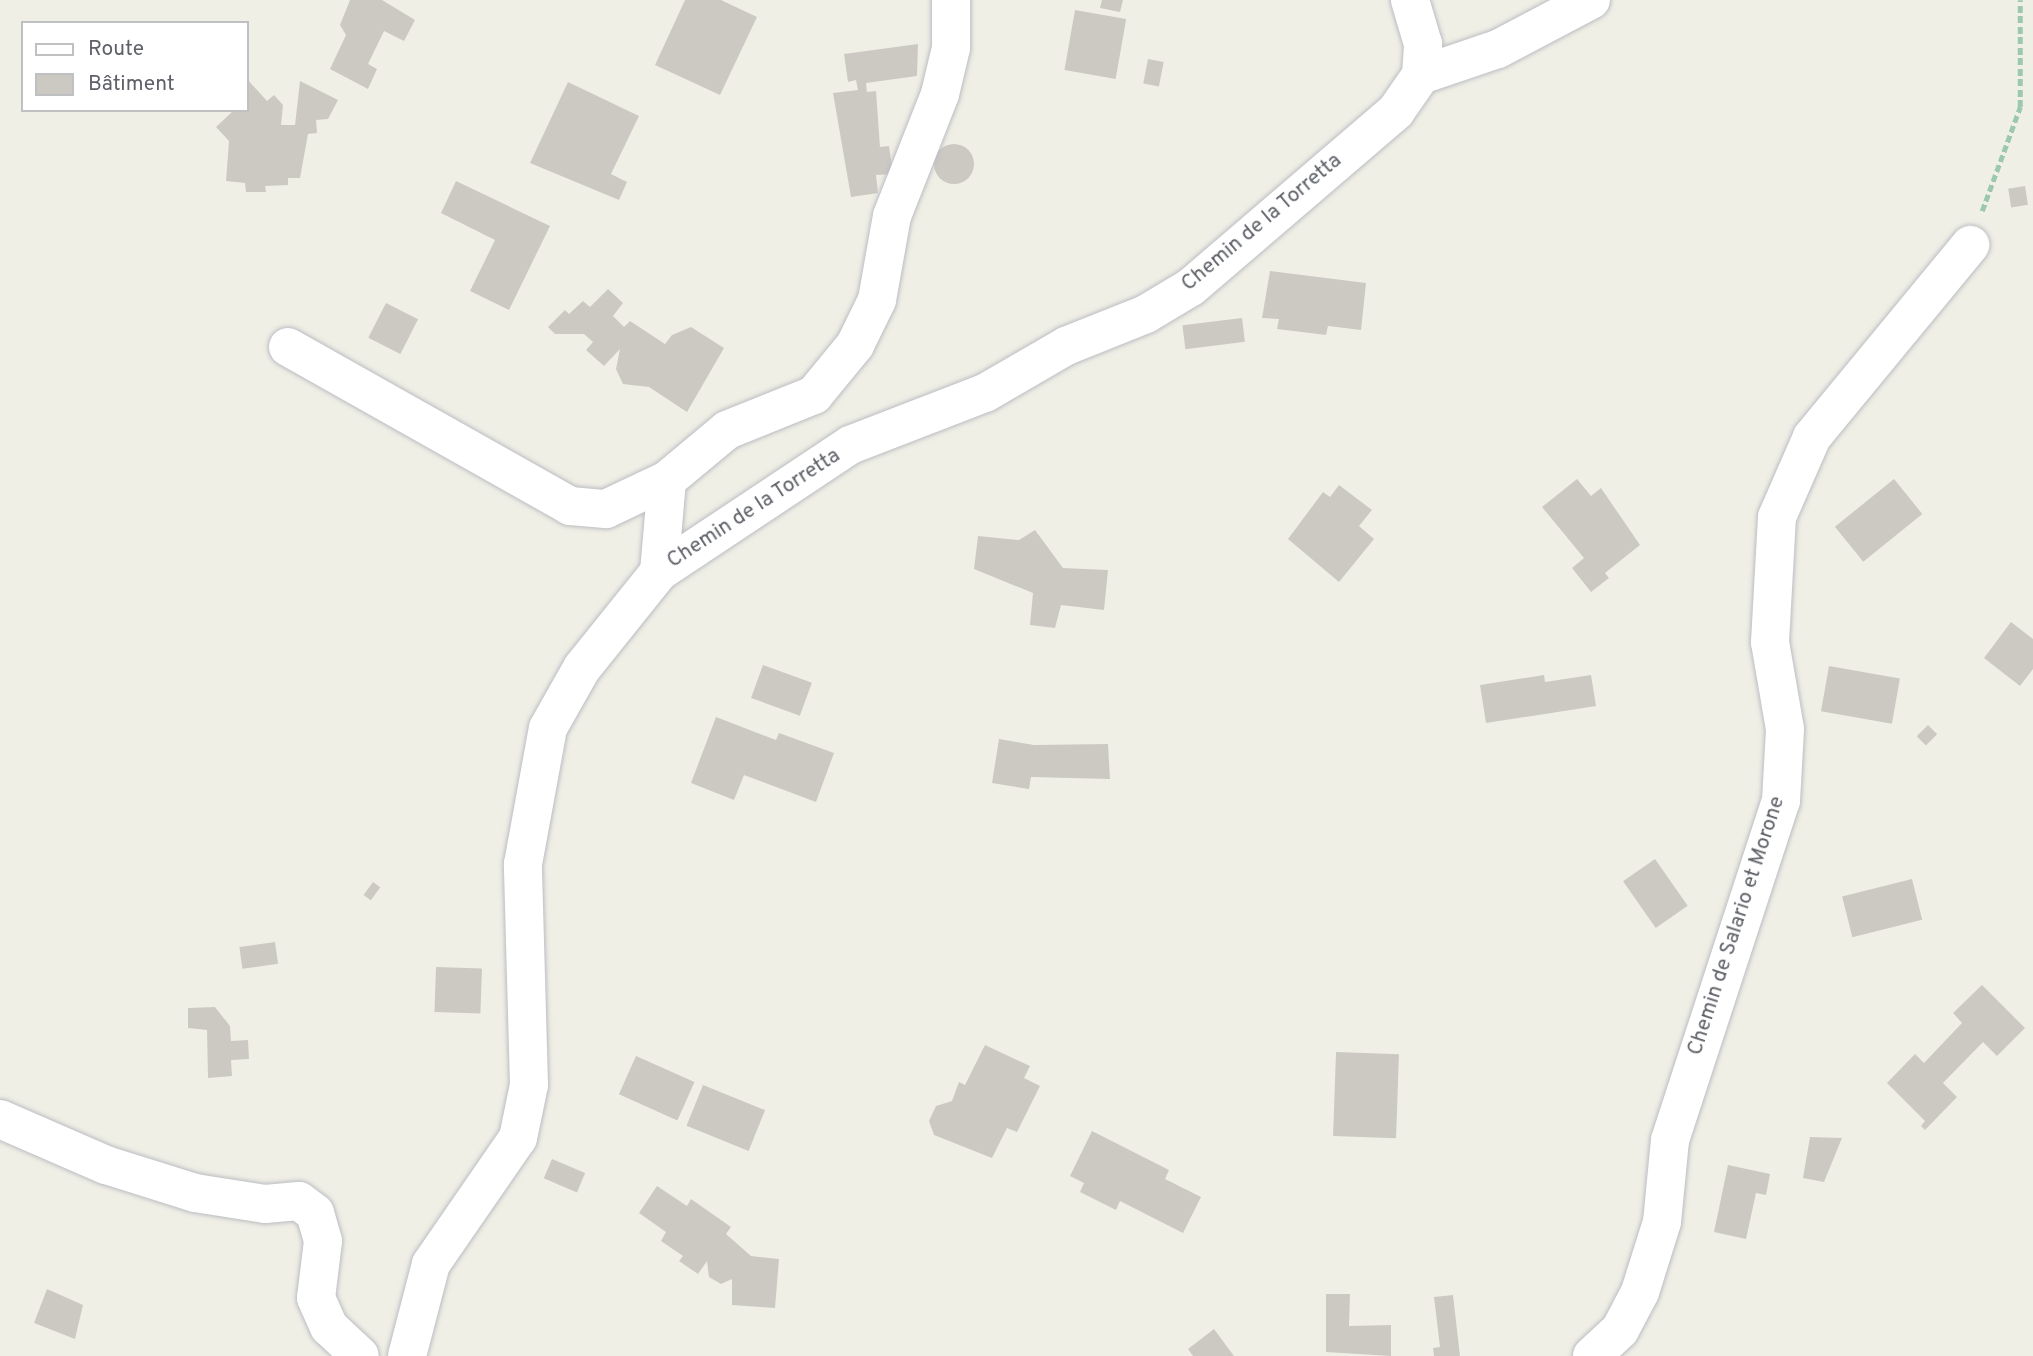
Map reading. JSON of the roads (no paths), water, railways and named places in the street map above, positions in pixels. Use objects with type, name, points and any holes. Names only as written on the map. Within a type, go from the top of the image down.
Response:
[{"type":"street","points":[[288,347],[570,506],[606,509],[667,480],[727,430],[814,395],[855,345],[877,300],[891,216],[940,94],[951,48],[951,0]]},
{"type":"street","points":[[1410,0],[1423,44],[1421,75],[1498,49],[1591,0]]},
{"type":"street","name":"Chemin de la Torretta","points":[[407,1356],[431,1264],[493,1178],[521,1124],[530,1070],[523,864],[548,728],[582,668],[659,572],[850,446],[985,393],[1066,346],[1146,314],[1191,287],[1395,111],[1421,75]]},
{"type":"street","name":"Chemin de Salario et Morone","points":[[1592,1356],[1620,1330],[1640,1292],[1662,1222],[1670,1140],[1781,801],[1785,729],[1770,642],[1777,517],[1812,437],[1970,245]]},
{"type":"street","points":[[659,572],[667,480]]},
{"type":"street","points":[[0,1119],[106,1165],[195,1193],[265,1204],[299,1201],[315,1213],[323,1241],[316,1298],[329,1327],[360,1356]]}]
